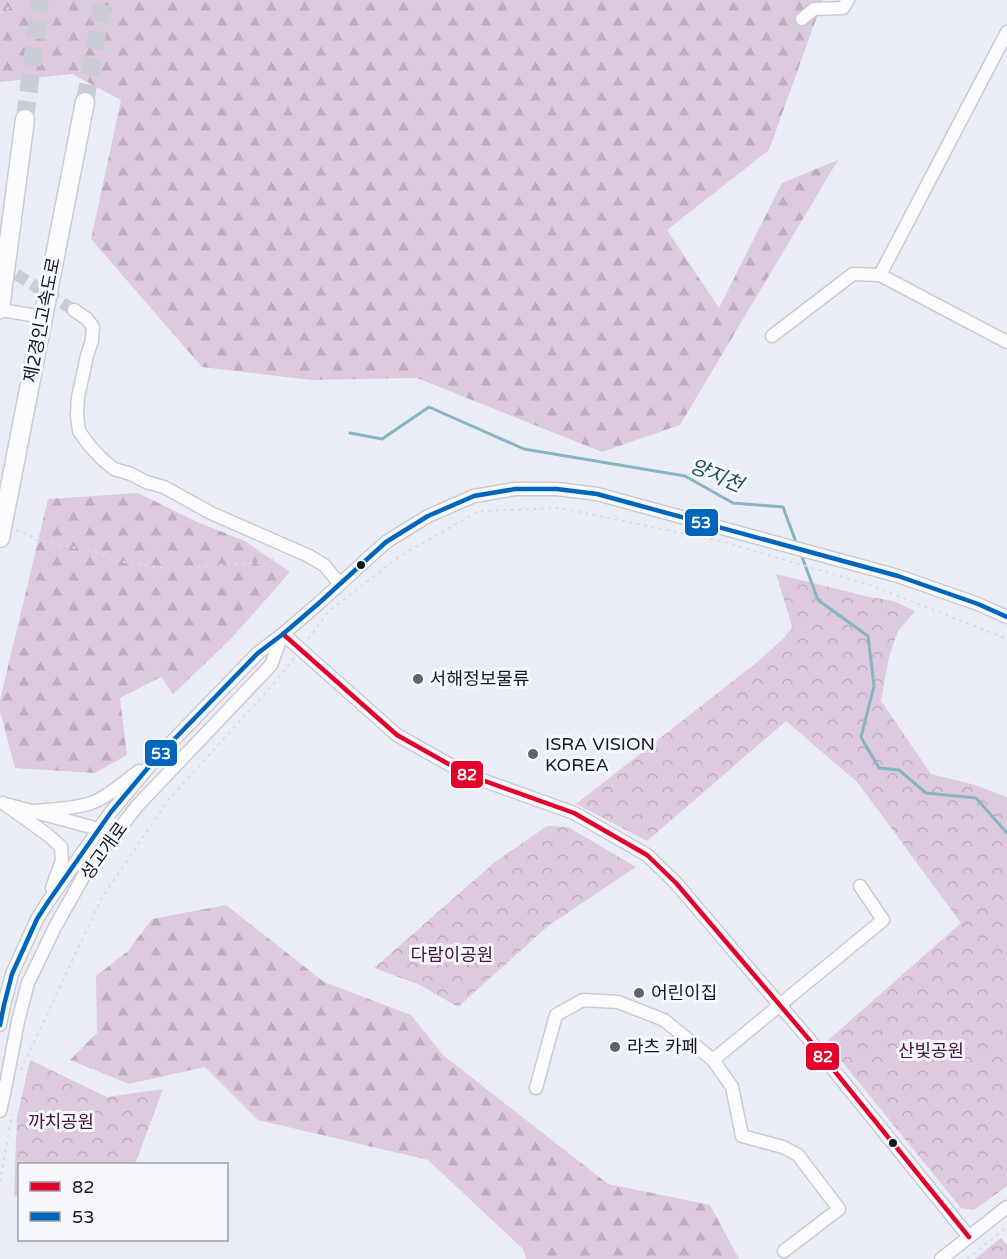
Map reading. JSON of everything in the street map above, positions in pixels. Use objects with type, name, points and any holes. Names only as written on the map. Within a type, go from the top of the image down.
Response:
[{"type":"highway","name":"제2경인고속도로","points":[[5,533],[43,317],[85,102]]},
{"type":"highway","points":[[0,310],[25,119]]},
{"type":"street","points":[[802,19],[814,9],[843,8],[848,0]]},
{"type":"street","points":[[880,275],[1007,32]]},
{"type":"street","points":[[772,336],[853,273],[880,275],[1007,342]]},
{"type":"street","points":[[0,310],[43,317]]},
{"type":"street","points":[[74,310],[87,319],[93,327],[78,397],[79,431],[102,459],[114,469],[164,487],[211,513],[309,556],[324,565],[340,584]]},
{"type":"street","name":"성고개로","points":[[0,1025],[12,974],[37,919],[111,812],[156,758],[258,653],[283,634],[386,542],[428,516],[474,496],[515,489],[557,489],[597,494],[898,576],[978,604],[1007,617]]},
{"type":"street","points":[[283,634],[397,735],[468,775],[574,813],[647,855],[676,883],[780,1005],[969,1237]]},
{"type":"street","name":"성고개로","points":[[6,1111],[6,1084],[28,983],[55,927],[87,870],[138,805],[271,665],[283,634]]},
{"type":"street","points":[[35,811],[76,807],[95,802],[156,758]]},
{"type":"street","points":[[2,803],[115,834]]},
{"type":"street","points":[[2,803],[48,835],[61,847],[62,860],[48,902]]},
{"type":"street","points":[[713,1060],[883,920],[860,886]]},
{"type":"street","points":[[536,1088],[556,1015],[583,1000],[618,1002],[664,1020],[713,1060],[732,1087],[742,1136],[783,1146],[798,1155],[839,1209],[784,1251]]},
{"type":"street","points":[[941,1259],[1007,1207]]},
{"type":"path","points":[[0,13],[21,0]]},
{"type":"path","points":[[18,1076],[101,899],[169,799],[278,679],[329,611],[400,556],[479,511],[560,508],[721,541],[873,586],[1007,639]]},
{"type":"path","points":[[5,533],[28,534],[38,541],[93,551],[118,561],[169,569],[267,563],[291,549]]},
{"type":"path","points":[[0,1182],[6,1111]]},
{"type":"path","points":[[967,1259],[1007,1227]]},
{"type":"green space","points":[[0,0],[823,0],[769,150],[667,230],[719,308],[782,183],[838,160],[680,425],[602,452],[417,378],[311,380],[202,367],[91,239],[121,100],[72,74],[0,82]]},
{"type":"green space","points":[[138,493],[197,522],[245,541],[290,572],[231,639],[173,694],[161,677],[120,698],[127,755],[95,773],[15,768],[0,711],[0,700],[48,499]]},
{"type":"green space","name":"산빛공원","points":[[776,574],[893,601],[915,611],[898,631],[889,657],[881,701],[931,774],[975,785],[1007,797],[1007,1186],[974,1210],[961,1208],[826,1042],[961,923],[858,783],[786,721],[647,841],[576,804],[756,663],[783,639],[792,628]]},
{"type":"green space","name":"다람이공원","points":[[547,826],[568,827],[636,867],[548,926],[458,1007],[420,985],[374,968],[495,862]]},
{"type":"green space","points":[[226,905],[324,982],[411,1015],[443,1055],[608,1184],[710,1205],[739,1259],[526,1259],[523,1249],[428,1160],[258,1120],[205,1067],[129,1084],[70,1060],[97,1033],[96,976],[128,951],[152,919]]},
{"type":"green space","name":"까치공원","points":[[30,1060],[107,1097],[163,1089],[135,1163],[18,1163],[18,1197],[14,1195],[17,1117]]},
{"type":"green space","points":[[1001,1238],[1007,1245],[1007,1259],[975,1259]]},
{"type":"waterway","name":"양지천","points":[[350,433],[382,439],[429,407],[524,449],[685,476],[733,503],[783,507],[797,545]]},
{"type":"waterway","name":"양지천","points":[[801,554],[818,600],[868,636],[874,686],[861,737],[879,768],[899,770],[926,793],[976,798],[1007,833]]},
{"type":"tunnel","points":[[25,119],[40,0]]},
{"type":"tunnel","points":[[85,102],[103,0]]},
{"type":"tunnel","points":[[1,265],[74,310]]},
{"type":"transit line","name":"53","points":[[0,1025],[12,974],[37,919],[111,812],[157,757],[258,653],[318,604],[386,542],[428,516],[474,496],[515,489],[557,489],[597,494],[898,576],[978,604],[1007,617]]},
{"type":"transit line","name":"82","points":[[283,634],[397,735],[468,775],[574,813],[647,855],[676,883],[807,1037],[969,1237]]},
{"type":"place","name":"서해정보물류","points":[[418,679]]},
{"type":"place","name":"ISRA VISION KOREA","points":[[533,754]]},
{"type":"place","name":"어린이집","points":[[639,993]]},
{"type":"place","name":"라츠 카페","points":[[615,1047]]}]
